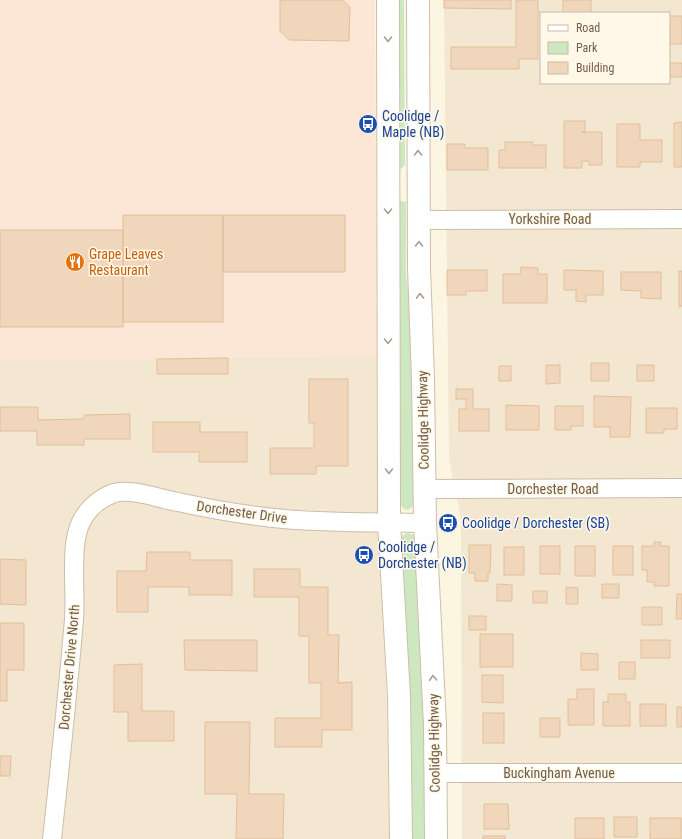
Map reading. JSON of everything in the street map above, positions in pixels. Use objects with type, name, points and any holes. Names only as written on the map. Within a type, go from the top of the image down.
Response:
[{"type":"main road","points":[[388,0],[387,183],[389,522],[399,696],[401,839]]},
{"type":"main road","name":"Coolidge Highway","points":[[418,0],[418,183],[424,489],[435,725],[436,839]]},
{"type":"main road","points":[[387,183],[418,183]]},
{"type":"street","name":"Yorkshire Road","points":[[419,220],[682,219]]},
{"type":"street","name":"Dorchester Road","points":[[424,489],[682,488]]},
{"type":"street","name":"Dorchester Drive","points":[[98,502],[116,493],[129,492],[249,516],[319,521],[389,522]]},
{"type":"street","name":"Dorchester Drive North","points":[[52,839],[69,690],[74,616],[76,535],[80,522],[88,510],[98,502]]},
{"type":"street","points":[[389,522],[425,523]]},
{"type":"street","name":"Buckingham Avenue","points":[[435,773],[682,773]]},
{"type":"shaded area","points":[[0,0],[375,0],[377,357],[0,359]]},
{"type":"shaded area","points":[[444,0],[682,0],[682,839],[462,839],[461,519],[449,459]]},
{"type":"shaded area","points":[[377,357],[378,462],[387,712],[389,839],[0,839],[0,359]]},
{"type":"green space","points":[[396,0],[404,0],[405,165],[401,169],[399,169]]},
{"type":"green space","points":[[397,200],[406,202],[406,275],[411,314],[415,505],[408,510],[404,509],[399,504]]},
{"type":"green space","points":[[407,533],[414,535],[416,540],[424,703],[427,839],[411,839],[400,537]]},
{"type":"building","points":[[280,0],[343,0],[350,7],[349,41],[289,40],[280,31]]},
{"type":"building","points":[[444,0],[511,0],[511,9],[444,8]]},
{"type":"building","points":[[516,0],[538,0],[538,59],[519,59],[519,69],[451,69],[451,47],[516,47]]},
{"type":"building","points":[[563,0],[591,0],[591,12],[563,12]]},
{"type":"building","points":[[670,16],[682,16],[682,44],[670,44]]},
{"type":"building","points":[[670,63],[682,63],[682,77],[670,77]]},
{"type":"building","points":[[564,121],[585,121],[585,132],[602,132],[602,165],[589,165],[589,161],[582,161],[582,168],[564,168]]},
{"type":"building","points":[[682,122],[682,167],[674,167],[674,123]]},
{"type":"building","points":[[617,124],[640,124],[640,140],[662,140],[662,162],[640,162],[640,167],[617,167]]},
{"type":"building","points":[[505,142],[533,142],[532,145],[546,145],[546,168],[499,168],[499,150],[505,150]]},
{"type":"building","points":[[447,144],[465,144],[465,148],[488,148],[488,170],[447,170]]},
{"type":"building","points":[[123,215],[223,215],[223,322],[123,322]]},
{"type":"building","points":[[223,215],[345,215],[345,272],[223,272]]},
{"type":"building","points":[[0,230],[123,230],[123,327],[0,327]]},
{"type":"building","points":[[521,267],[538,268],[538,274],[547,274],[547,303],[503,303],[503,274],[520,274]]},
{"type":"building","points":[[447,270],[487,270],[487,291],[466,291],[466,295],[447,295]]},
{"type":"building","points":[[564,270],[603,271],[603,295],[586,295],[586,302],[576,301],[576,290],[564,290]]},
{"type":"building","points":[[679,271],[682,271],[682,306],[679,307]]},
{"type":"building","points":[[621,272],[661,272],[661,299],[641,298],[641,291],[621,290]]},
{"type":"building","points":[[228,358],[228,374],[157,374],[157,359]]},
{"type":"building","points":[[591,363],[609,363],[609,381],[591,381]]},
{"type":"building","points":[[546,365],[560,365],[560,383],[546,384]]},
{"type":"building","points":[[637,365],[654,365],[654,381],[637,381]]},
{"type":"building","points":[[499,366],[511,366],[511,381],[499,381]]},
{"type":"building","points":[[309,379],[348,379],[348,466],[316,466],[316,474],[270,474],[270,448],[314,448],[314,423],[309,423]]},
{"type":"building","points":[[456,389],[473,389],[473,409],[489,409],[489,431],[459,431],[459,409],[466,409],[466,399],[456,399]]},
{"type":"building","points":[[594,396],[631,397],[630,437],[610,437],[610,427],[594,427]]},
{"type":"building","points":[[506,405],[539,406],[539,430],[506,430]]},
{"type":"building","points":[[555,406],[583,406],[583,426],[571,426],[571,430],[555,430]]},
{"type":"building","points":[[0,407],[38,407],[38,420],[84,419],[84,415],[130,414],[130,439],[84,439],[84,445],[37,445],[37,431],[0,431]]},
{"type":"building","points":[[646,408],[677,408],[677,429],[664,429],[664,433],[646,433]]},
{"type":"building","points":[[153,422],[200,422],[200,432],[247,432],[247,462],[199,462],[199,452],[153,452]]},
{"type":"building","points":[[654,542],[661,542],[660,546],[669,546],[669,586],[654,586],[654,582],[647,582],[647,570],[642,570],[642,546],[654,546]]},
{"type":"building","points":[[469,545],[491,545],[490,573],[488,573],[488,581],[475,581],[475,573],[469,573]]},
{"type":"building","points":[[540,546],[560,546],[560,574],[540,574]]},
{"type":"building","points":[[575,546],[595,546],[595,576],[575,576]]},
{"type":"building","points":[[613,546],[633,546],[633,575],[613,575]]},
{"type":"building","points":[[504,547],[524,547],[524,575],[504,575]]},
{"type":"building","points":[[147,552],[190,552],[190,560],[232,560],[232,595],[189,595],[189,587],[148,587],[148,612],[117,612],[117,571],[146,571]]},
{"type":"building","points":[[0,559],[26,560],[26,605],[0,604]]},
{"type":"building","points":[[254,569],[300,569],[300,587],[328,587],[328,635],[339,635],[338,683],[352,682],[352,730],[322,730],[322,747],[275,747],[275,718],[321,718],[321,683],[309,683],[309,636],[299,636],[299,597],[254,597]]},
{"type":"building","points":[[497,584],[512,585],[512,601],[497,601]]},
{"type":"building","points":[[602,584],[619,584],[619,598],[602,598]]},
{"type":"building","points":[[566,587],[578,588],[578,604],[566,604]]},
{"type":"building","points":[[533,591],[547,591],[547,603],[533,603]]},
{"type":"building","points":[[677,594],[682,594],[682,619],[676,619]]},
{"type":"building","points":[[642,607],[662,607],[662,625],[642,625]]},
{"type":"building","points":[[469,616],[486,616],[486,630],[469,630]]},
{"type":"building","points":[[0,623],[24,623],[24,670],[7,670],[7,701],[0,701]]},
{"type":"building","points":[[480,634],[513,634],[513,667],[480,667]]},
{"type":"building","points":[[184,640],[257,640],[257,671],[185,670]]},
{"type":"building","points":[[641,640],[670,640],[670,658],[641,658]]},
{"type":"building","points":[[581,653],[598,654],[598,670],[581,670]]},
{"type":"building","points":[[619,662],[635,662],[635,679],[619,679]]},
{"type":"building","points":[[142,664],[142,711],[174,711],[174,741],[128,741],[128,712],[114,712],[114,665]]},
{"type":"building","points":[[482,675],[503,675],[503,703],[482,702]]},
{"type":"building","points":[[577,689],[594,689],[594,725],[568,725],[568,699],[577,699]]},
{"type":"building","points":[[608,694],[626,694],[626,702],[630,702],[630,726],[603,726],[603,702],[608,702]]},
{"type":"building","points":[[640,704],[666,704],[666,726],[640,726]]},
{"type":"building","points":[[677,707],[682,707],[682,727],[677,727]]},
{"type":"building","points":[[483,713],[504,713],[504,743],[483,743]]},
{"type":"building","points":[[540,718],[560,718],[560,737],[540,737]]},
{"type":"building","points":[[205,722],[250,722],[249,794],[284,794],[283,839],[236,839],[237,794],[205,794]]},
{"type":"building","points":[[0,756],[11,756],[10,776],[0,776]]},
{"type":"building","points":[[484,804],[508,804],[509,829],[484,829]]},
{"type":"building","points":[[614,817],[637,817],[637,837],[614,837]]},
{"type":"building","points":[[575,818],[604,818],[604,839],[575,839]]},
{"type":"building","points":[[650,818],[681,818],[681,839],[650,839]]},
{"type":"building","points":[[483,836],[505,836],[505,839],[483,839]]},
{"type":"place","name":"Coolidge / Maple (NB)","points":[[368,124]]},
{"type":"place","name":"Grape Leaves Restaurant","points":[[75,262]]},
{"type":"place","name":"Coolidge / Dorchester (SB)","points":[[448,523]]},
{"type":"place","name":"Coolidge / Dorchester (NB)","points":[[364,555]]}]
